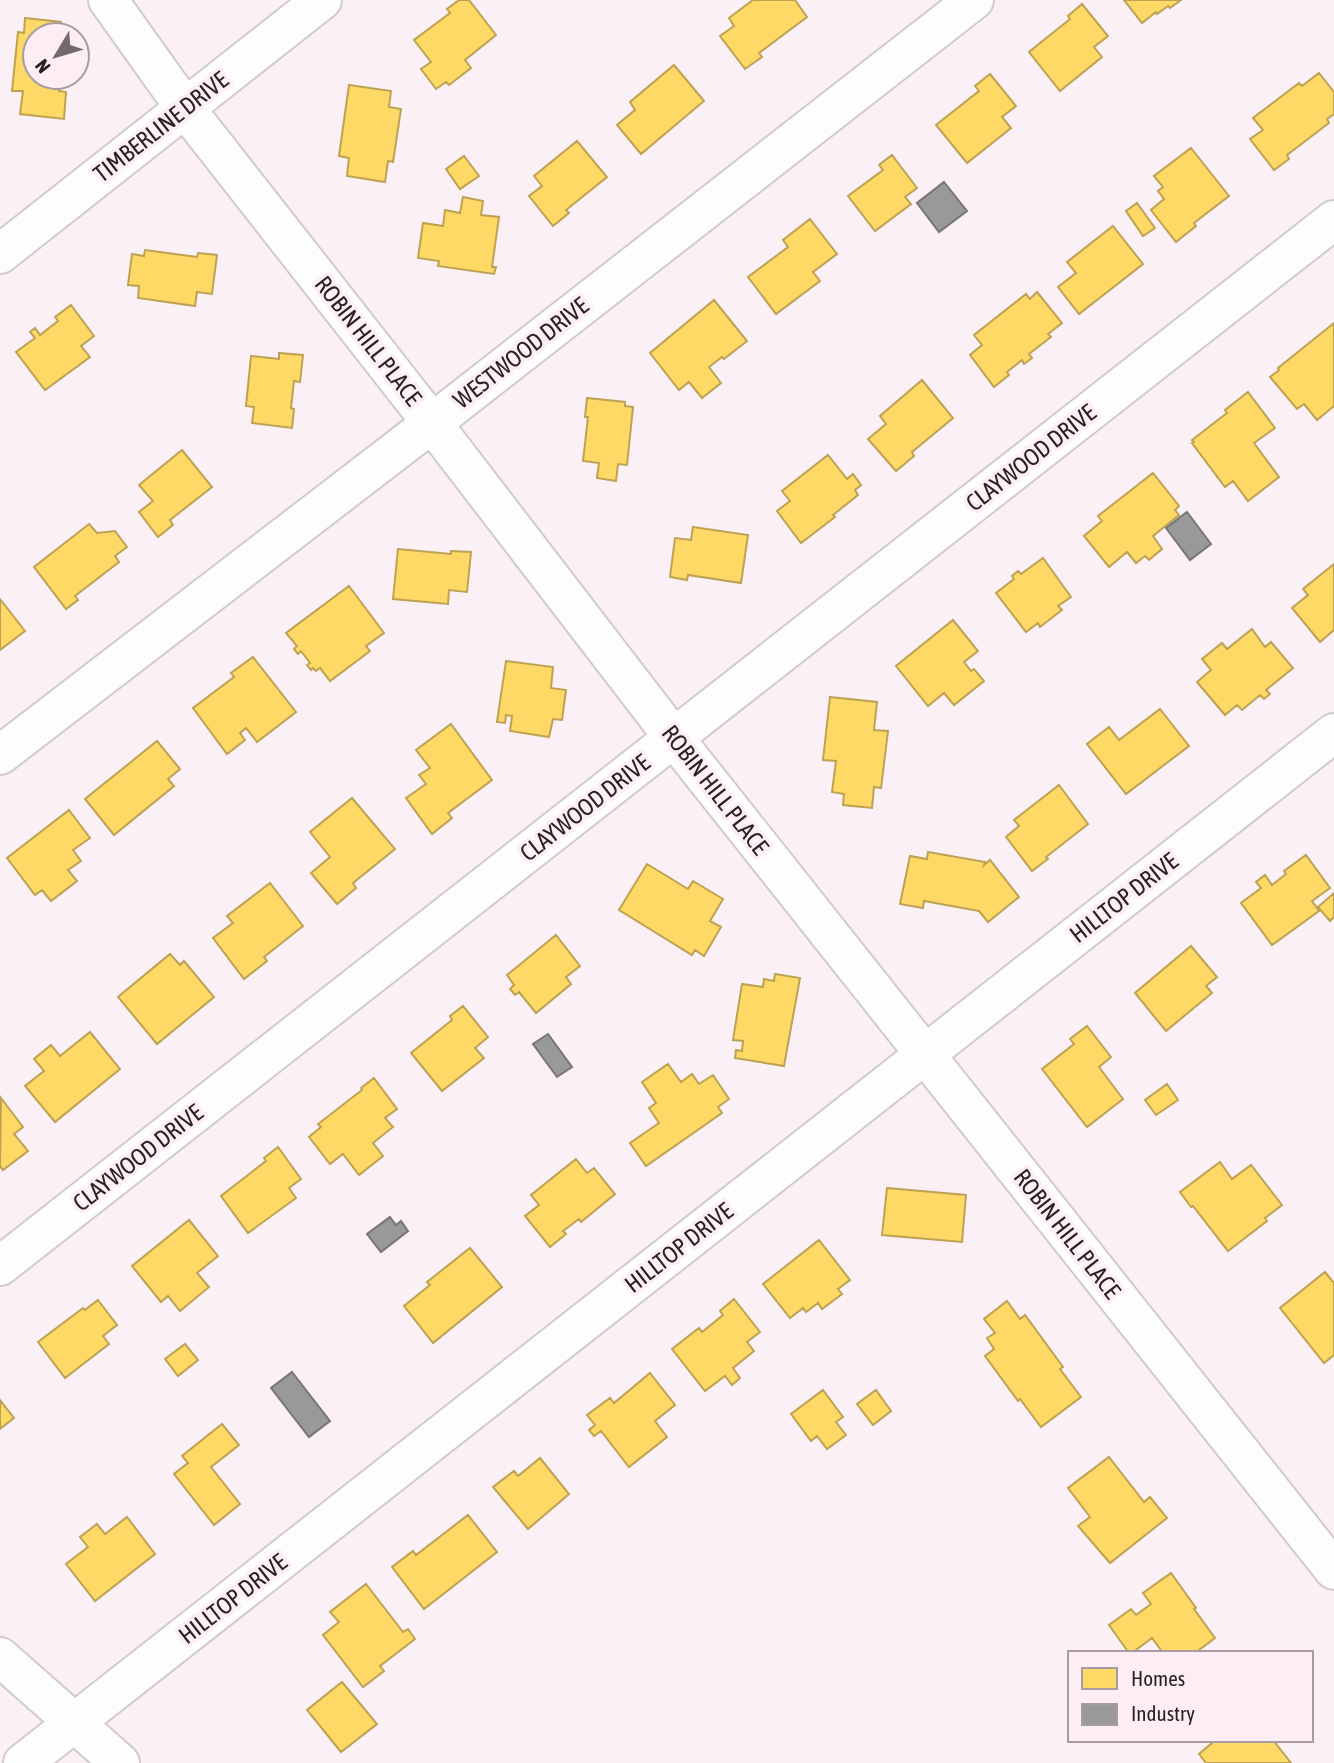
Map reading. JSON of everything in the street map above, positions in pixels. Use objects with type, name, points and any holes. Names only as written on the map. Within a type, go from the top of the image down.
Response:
[{"type":"street","name":"ROBIN HILL PLACE","points":[[108,0],[186,108],[674,738],[1334,1570]]},
{"type":"street","name":"TIMBERLINE DRIVE","points":[[0,254],[322,0]]},
{"type":"street","name":"WESTWOOD DRIVE","points":[[0,755],[432,423],[974,0]]},
{"type":"street","name":"CLAYWOOD DRIVE","points":[[0,1266],[1334,220]]},
{"type":"street","name":"HILLTOP DRIVE","points":[[23,1763],[1334,733]]},
{"type":"street","points":[[0,1657],[120,1763]]},
{"type":"building: Homes","points":[[459,0],[469,0],[496,35],[465,60],[471,68],[449,85],[446,82],[436,89],[421,69],[431,62],[414,40],[450,13],[447,9]]},
{"type":"building: Homes","points":[[753,0],[795,0],[807,17],[759,53],[762,57],[745,69],[720,36],[734,26],[729,18]]},
{"type":"building: Homes","points":[[1124,0],[1181,0],[1170,8],[1168,6],[1157,14],[1156,12],[1142,23]]},
{"type":"building: Homes","points":[[1082,4],[1108,36],[1094,47],[1102,57],[1060,91],[1029,52],[1070,19],[1068,16]]},
{"type":"building: Homes","points":[[25,18],[52,21],[25,21]]},
{"type":"building: Homes","points":[[18,32],[21,32],[21,91],[12,91]]},
{"type":"building: Homes","points":[[674,65],[704,101],[641,154],[617,125],[635,110],[630,102]]},
{"type":"building: Homes","points":[[1319,73],[1334,92],[1334,114],[1327,119],[1329,123],[1287,155],[1289,159],[1274,170],[1250,139],[1263,130],[1253,118],[1299,83],[1302,86]]},
{"type":"building: Homes","points":[[990,74],[1016,106],[1002,117],[1011,128],[967,163],[936,125],[979,91],[975,86]]},
{"type":"building: Homes","points":[[349,85],[391,91],[389,107],[401,109],[393,162],[388,161],[385,182],[347,176],[349,158],[339,156]]},
{"type":"building: Homes","points":[[23,91],[66,92],[64,119],[20,114]]},
{"type":"building: Homes","points":[[577,141],[607,177],[566,210],[569,213],[553,226],[529,196],[542,186],[534,176]]},
{"type":"building: Homes","points":[[1191,148],[1229,196],[1194,223],[1196,226],[1176,242],[1151,210],[1164,199],[1158,191],[1163,187],[1154,176]]},
{"type":"building: Homes","points":[[892,155],[917,188],[905,197],[911,204],[875,231],[848,196],[883,170],[879,165]]},
{"type":"building: Homes","points":[[464,156],[479,176],[460,189],[446,169]]},
{"type":"building: Homes","points":[[463,197],[483,201],[481,215],[499,217],[492,267],[496,267],[494,274],[438,266],[439,261],[418,258],[423,223],[443,226],[445,210],[460,213]]},
{"type":"building: Homes","points":[[1137,203],[1155,228],[1143,236],[1126,211]]},
{"type":"building: Homes","points":[[810,219],[837,254],[813,272],[820,281],[776,314],[748,277],[788,247],[783,240]]},
{"type":"building: Homes","points":[[1113,226],[1143,264],[1079,314],[1058,287],[1076,273],[1067,262]]},
{"type":"building: Homes","points":[[145,250],[197,257],[198,253],[217,255],[212,294],[197,292],[195,306],[138,298],[139,286],[128,285],[132,254],[144,256]]},
{"type":"building: Homes","points":[[1037,292],[1062,323],[1048,334],[1051,337],[1029,354],[1032,358],[1024,364],[1022,360],[994,387],[970,355],[982,345],[974,335],[1026,294],[1030,299]]},
{"type":"building: Homes","points":[[714,300],[747,341],[709,367],[721,383],[702,398],[689,382],[679,390],[650,353]]},
{"type":"building: Homes","points":[[71,305],[94,336],[81,346],[90,357],[45,390],[16,352],[35,338],[30,332],[35,328],[40,335],[58,321],[55,317]]},
{"type":"building: Homes","points":[[1334,323],[1334,406],[1317,420],[1304,404],[1297,409],[1270,377]]},
{"type":"building: Homes","points":[[279,353],[303,355],[300,382],[294,381],[292,428],[252,423],[254,407],[246,406],[251,356],[279,359]]},
{"type":"building: Homes","points":[[922,380],[953,418],[912,452],[914,456],[896,471],[868,439],[886,424],[880,416]]},
{"type":"building: Homes","points":[[1248,392],[1275,428],[1254,443],[1279,477],[1248,501],[1233,481],[1225,487],[1192,440],[1227,413],[1225,410]]},
{"type":"building: Homes","points":[[587,398],[625,402],[625,406],[633,407],[627,465],[618,464],[616,481],[597,478],[599,463],[583,461],[588,417],[585,417]]},
{"type":"building: Homes","points":[[182,450],[212,487],[170,520],[173,525],[158,537],[139,512],[153,501],[139,485]]},
{"type":"building: Homes","points":[[828,455],[847,479],[853,474],[861,485],[855,490],[858,495],[801,543],[777,511],[790,501],[782,491]]},
{"type":"building: Homes","points":[[1153,473],[1179,506],[1175,510],[1179,515],[1153,536],[1162,549],[1149,560],[1145,556],[1136,563],[1127,552],[1109,567],[1084,536],[1102,521],[1098,516]]},
{"type":"building: Homes","points":[[89,524],[97,533],[115,531],[127,547],[115,556],[119,562],[75,596],[78,600],[66,609],[34,567]]},
{"type":"building: Homes","points":[[693,527],[748,535],[741,583],[688,575],[687,580],[670,577],[675,538],[691,540]]},
{"type":"building: Homes","points":[[398,549],[451,554],[451,551],[471,552],[467,592],[449,590],[448,604],[393,599]]},
{"type":"building: Homes","points":[[1043,558],[1071,597],[1058,606],[1062,610],[1040,627],[1038,623],[1026,632],[996,593],[1014,579],[1012,576],[1018,571],[1021,574]]},
{"type":"building: Homes","points":[[1334,564],[1334,630],[1320,642],[1292,608],[1308,595],[1303,589]]},
{"type":"building: Homes","points":[[349,586],[384,633],[366,646],[370,651],[330,681],[320,668],[311,670],[307,665],[310,663],[301,651],[298,654],[294,649],[297,646],[286,633]]},
{"type":"building: Homes","points":[[0,599],[25,631],[0,650]]},
{"type":"building: Homes","points":[[953,620],[978,651],[964,662],[984,681],[954,705],[944,693],[928,706],[896,666]]},
{"type":"building: Homes","points":[[1252,629],[1265,647],[1271,642],[1293,668],[1266,690],[1270,694],[1264,699],[1260,695],[1242,710],[1237,705],[1225,715],[1197,682],[1211,670],[1202,659],[1222,643],[1227,649]]},
{"type":"building: Homes","points":[[253,657],[296,712],[257,742],[246,728],[240,733],[245,740],[227,754],[193,708],[234,677],[231,673]]},
{"type":"building: Homes","points":[[506,661],[553,667],[551,688],[566,690],[562,720],[553,719],[549,737],[510,731],[512,716],[506,715],[505,723],[497,722]]},
{"type":"building: Homes","points":[[830,697],[877,702],[874,730],[888,731],[881,788],[874,787],[872,808],[843,805],[844,794],[832,792],[836,761],[823,760]]},
{"type":"building: Homes","points":[[1160,709],[1189,746],[1126,794],[1087,744],[1109,727],[1119,740]]},
{"type":"building: Homes","points":[[451,724],[492,780],[448,813],[452,818],[432,834],[406,798],[426,784],[419,775],[430,768],[416,750]]},
{"type":"building: Homes","points":[[157,741],[180,769],[168,779],[174,786],[114,835],[85,799]]},
{"type":"building: Homes","points":[[1059,785],[1088,824],[1032,871],[1006,837],[1019,826],[1014,820]]},
{"type":"building: Homes","points":[[352,798],[395,849],[353,883],[356,888],[337,904],[311,873],[330,857],[310,832]]},
{"type":"building: Homes","points":[[69,810],[90,838],[73,850],[81,861],[68,870],[77,881],[51,901],[42,890],[35,895],[7,858]]},
{"type":"building: Homes","points":[[928,852],[985,862],[984,865],[990,860],[1019,897],[988,922],[979,911],[924,901],[923,908],[900,904],[910,856],[927,859]]},
{"type":"building: Homes","points":[[1306,855],[1330,888],[1312,901],[1319,911],[1272,945],[1241,903],[1261,888],[1256,882],[1265,875],[1272,885],[1286,874],[1284,871]]},
{"type":"building: Homes","points":[[647,864],[688,889],[693,881],[723,899],[710,921],[721,927],[704,956],[695,950],[692,955],[619,910]]},
{"type":"building: Homes","points":[[270,883],[303,926],[264,957],[267,961],[244,979],[213,938],[233,923],[227,916]]},
{"type":"building: Homes","points":[[1334,893],[1334,917],[1330,921],[1318,907]]},
{"type":"building: Homes","points":[[556,935],[580,966],[566,977],[571,984],[536,1013],[519,992],[515,995],[510,989],[514,985],[507,975]]},
{"type":"building: Homes","points":[[1191,946],[1217,977],[1206,986],[1212,993],[1166,1031],[1135,993]]},
{"type":"building: Homes","points":[[170,954],[180,965],[184,961],[214,997],[157,1044],[118,997]]},
{"type":"building: Homes","points":[[775,974],[800,978],[784,1066],[735,1058],[736,1050],[742,1051],[743,1041],[733,1040],[742,984],[763,987],[764,979],[774,981]]},
{"type":"building: Homes","points":[[463,1006],[488,1037],[475,1048],[484,1058],[442,1091],[411,1053],[452,1020],[450,1016]]},
{"type":"building: Homes","points":[[1087,1026],[1111,1057],[1099,1067],[1123,1099],[1087,1127],[1042,1069],[1074,1044],[1070,1039]]},
{"type":"building: Homes","points":[[90,1032],[120,1069],[55,1122],[25,1086],[44,1071],[34,1059],[51,1045],[60,1056]]},
{"type":"building: Homes","points":[[668,1064],[681,1082],[692,1074],[699,1084],[713,1075],[729,1099],[718,1107],[722,1113],[646,1166],[630,1143],[659,1123],[649,1108],[656,1103],[642,1082]]},
{"type":"building: Homes","points":[[374,1078],[397,1109],[385,1118],[393,1127],[373,1143],[383,1156],[359,1175],[343,1154],[330,1164],[309,1137],[321,1127],[318,1124]]},
{"type":"building: Homes","points":[[1167,1084],[1178,1100],[1156,1115],[1145,1100]]},
{"type":"building: Homes","points":[[1,1098],[23,1127],[14,1134],[28,1151],[3,1170],[0,1166]]},
{"type":"building: Homes","points":[[278,1147],[301,1179],[289,1188],[296,1198],[248,1233],[221,1196],[266,1161],[264,1158]]},
{"type":"building: Homes","points":[[576,1159],[587,1173],[594,1168],[615,1194],[581,1222],[579,1219],[563,1231],[566,1234],[550,1247],[525,1216],[539,1205],[531,1195]]},
{"type":"building: Homes","points":[[1220,1162],[1232,1179],[1251,1165],[1282,1205],[1265,1218],[1267,1221],[1228,1251],[1180,1192]]},
{"type":"building: Homes","points":[[887,1188],[966,1195],[962,1242],[882,1235]]},
{"type":"building: Homes","points":[[189,1220],[218,1256],[197,1273],[209,1287],[180,1311],[168,1296],[161,1302],[132,1266]]},
{"type":"building: Homes","points":[[819,1240],[850,1280],[838,1289],[842,1294],[822,1309],[818,1303],[806,1312],[803,1308],[790,1318],[763,1284]]},
{"type":"building: Homes","points":[[470,1248],[502,1287],[433,1343],[404,1306],[430,1285],[427,1282]]},
{"type":"building: Homes","points":[[1325,1272],[1334,1283],[1334,1355],[1324,1363],[1280,1308]]},
{"type":"building: Homes","points":[[734,1299],[760,1332],[747,1342],[754,1351],[733,1368],[740,1378],[732,1385],[725,1376],[705,1391],[672,1349],[699,1328],[702,1332],[723,1315],[720,1311]]},
{"type":"building: Homes","points":[[98,1300],[117,1325],[103,1336],[109,1344],[65,1378],[38,1342]]},
{"type":"building: Homes","points":[[1007,1301],[1020,1319],[1025,1315],[1081,1397],[1041,1427],[985,1356],[994,1349],[987,1338],[995,1333],[984,1319]]},
{"type":"building: Homes","points":[[185,1344],[198,1360],[178,1376],[165,1359]]},
{"type":"building: Homes","points":[[650,1373],[675,1405],[655,1421],[667,1437],[629,1467],[601,1431],[594,1436],[589,1430],[595,1425],[587,1415],[610,1398],[614,1403]]},
{"type":"building: Homes","points":[[823,1390],[843,1417],[836,1422],[846,1435],[827,1449],[817,1436],[811,1441],[791,1414]]},
{"type":"building: Homes","points":[[876,1390],[891,1411],[873,1425],[857,1404]]},
{"type":"building: Homes","points":[[0,1400],[14,1418],[0,1429]]},
{"type":"building: Homes","points":[[222,1424],[239,1445],[211,1467],[240,1504],[214,1525],[174,1474],[188,1463],[182,1456]]},
{"type":"building: Homes","points":[[1109,1457],[1144,1502],[1150,1497],[1167,1518],[1110,1563],[1078,1526],[1090,1517],[1068,1488]]},
{"type":"building: Homes","points":[[540,1458],[569,1494],[528,1529],[493,1487],[514,1471],[518,1476]]},
{"type":"building: Homes","points":[[468,1515],[497,1552],[424,1609],[392,1567],[413,1551],[416,1555]]},
{"type":"building: Homes","points":[[127,1517],[155,1554],[95,1601],[66,1564],[88,1547],[80,1537],[97,1524],[105,1534]]},
{"type":"building: Homes","points":[[1171,1573],[1215,1638],[1198,1651],[1162,1651],[1152,1638],[1135,1651],[1128,1651],[1109,1625],[1131,1609],[1136,1615],[1151,1604],[1143,1593]]},
{"type":"building: Homes","points":[[366,1584],[403,1632],[408,1629],[415,1639],[380,1666],[384,1671],[363,1687],[323,1635],[339,1622],[330,1612]]},
{"type":"building: Homes","points":[[342,1682],[377,1724],[341,1752],[307,1710]]},
{"type":"building: Homes","points":[[1275,1742],[1291,1763],[1206,1763],[1199,1754],[1212,1743]]},
{"type":"building: Industry","points":[[944,182],[967,211],[939,232],[917,203]]},
{"type":"building: Industry","points":[[1187,512],[1211,544],[1190,560],[1166,528]]},
{"type":"building: Industry","points":[[548,1034],[572,1067],[557,1077],[533,1044]]},
{"type":"building: Industry","points":[[390,1217],[396,1225],[401,1221],[408,1231],[381,1252],[367,1234]]},
{"type":"building: Industry","points":[[292,1372],[330,1421],[309,1437],[271,1388]]}]
